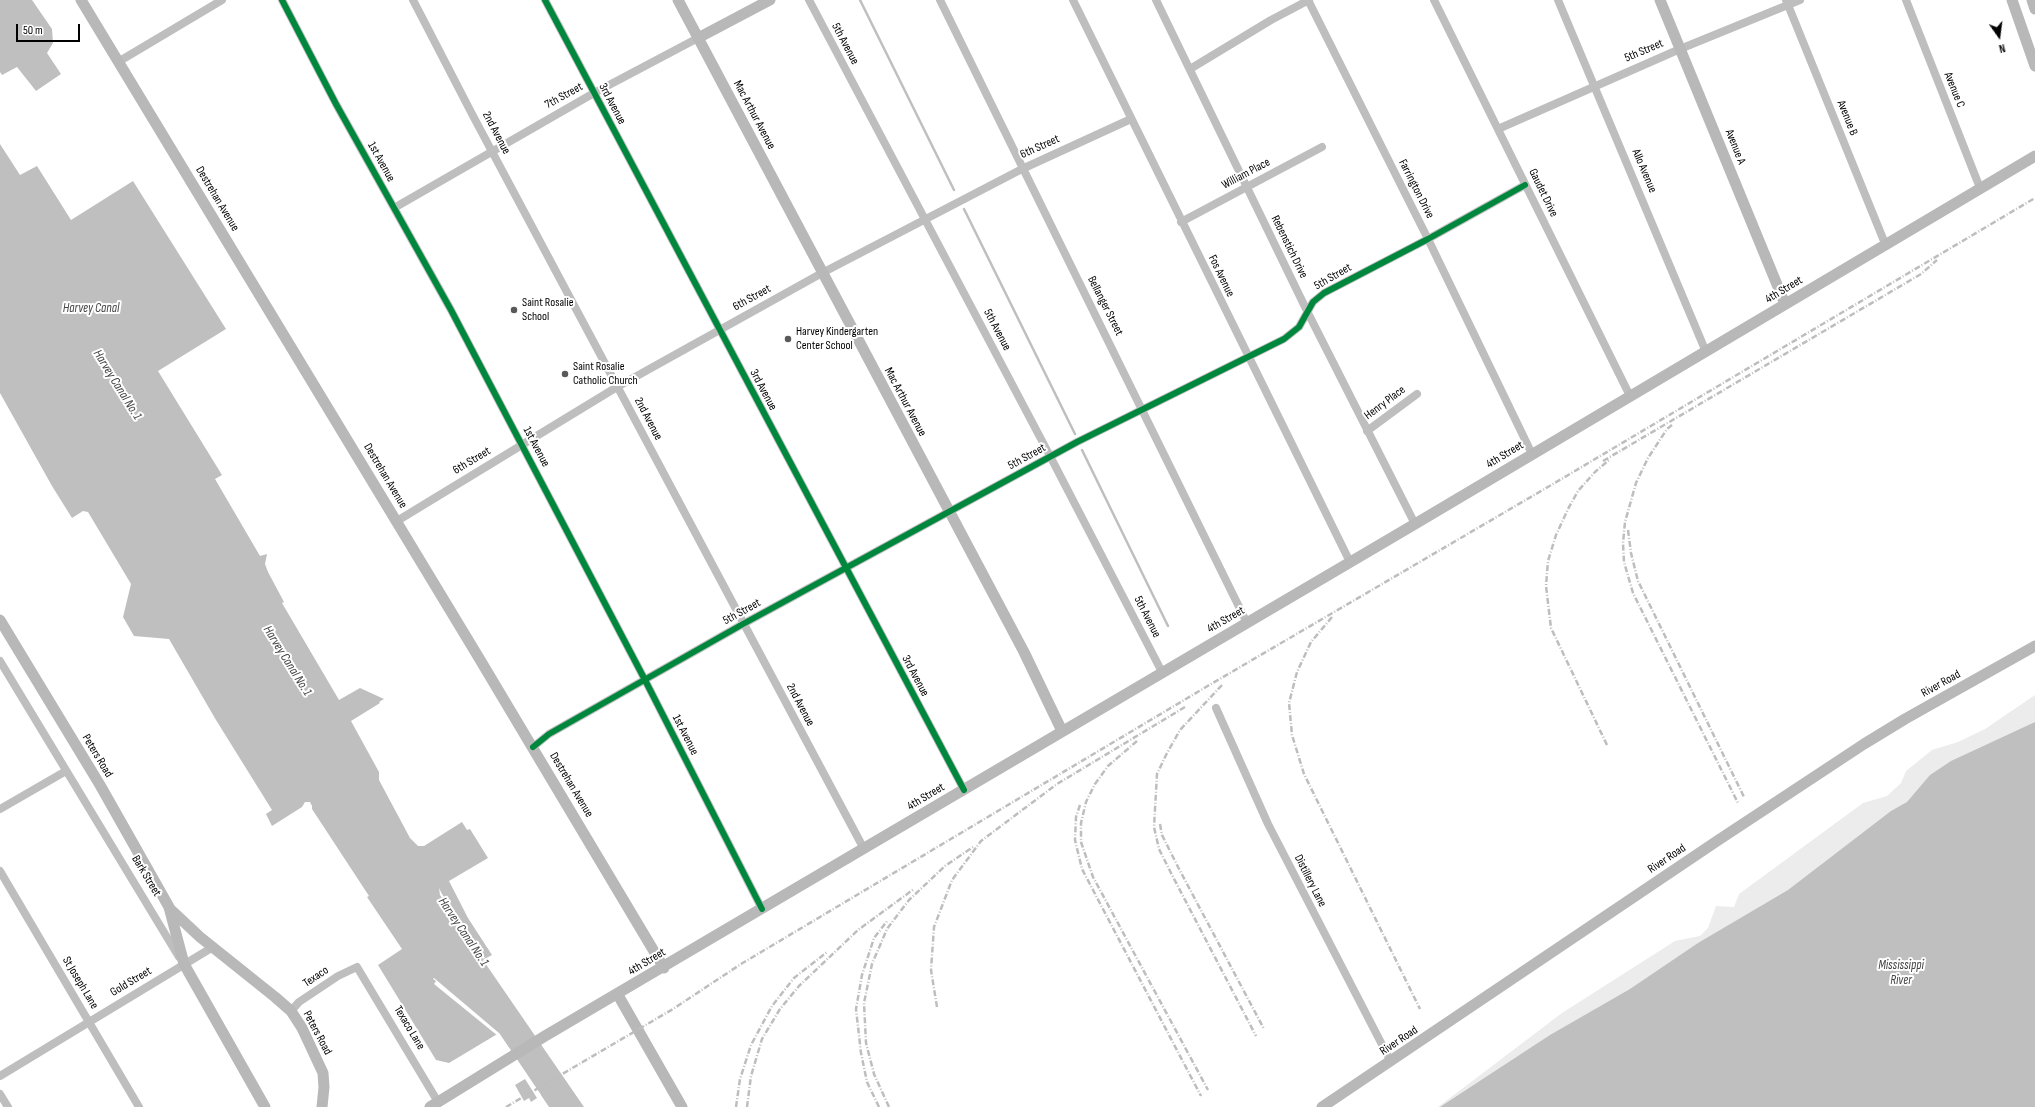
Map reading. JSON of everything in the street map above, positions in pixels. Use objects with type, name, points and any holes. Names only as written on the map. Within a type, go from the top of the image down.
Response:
[{"type":"main road","name":"Destrehan Avenue","points":[[81,0],[397,520],[664,968]]},
{"type":"main road","name":"Mac Arthur Avenue","points":[[678,0],[948,512],[1024,652],[1062,732]]},
{"type":"main road","name":"7th Street","points":[[698,38],[770,0]]},
{"type":"main road","name":"Avenue A","points":[[1660,0],[1785,304]]},
{"type":"main road","points":[[2012,0],[2035,66]]},
{"type":"main road","points":[[2032,0],[2035,9]]},
{"type":"main road","name":"4th Street","points":[[434,1105],[545,1036],[664,968],[1162,672],[1415,524],[1785,304],[1886,246],[2035,156]]},
{"type":"main road","name":"Peters Road","points":[[0,620],[100,786],[169,907],[184,964]]},
{"type":"main road","name":"River Road","points":[[1322,1107],[1717,841],[1864,744],[1905,719],[2035,646]]},
{"type":"main road","name":"Peters Road","points":[[169,907],[213,947],[291,1011],[302,1028],[323,1073],[324,1087],[322,1107]]},
{"type":"main road","name":"Bark Street","points":[[184,964],[265,1107]]},
{"type":"main road","points":[[618,995],[682,1107]]},
{"type":"street","points":[[118,62],[222,0]]},
{"type":"street","name":"1st Avenue","points":[[282,0],[336,104],[452,310],[645,680],[762,909]]},
{"type":"street","name":"2nd Avenue","points":[[413,0],[617,387],[864,849]]},
{"type":"street","name":"3rd Avenue","points":[[545,0],[845,569],[964,790]]},
{"type":"street","name":"5th Avenue","points":[[809,0],[1050,456],[1162,672]]},
{"type":"street","name":"Bellanger Street","points":[[940,0],[1022,168],[1143,409],[1247,623]]},
{"type":"street","name":"Fos Avenue","points":[[1073,0],[1247,356],[1350,562]]},
{"type":"street","name":"Rebenstich Drive","points":[[1156,0],[1307,311],[1415,524]]},
{"type":"street","points":[[1190,69],[1271,20],[1308,0]]},
{"type":"street","name":"Farrington Drive","points":[[1308,0],[1428,239],[1532,454]]},
{"type":"street","name":"Gaudet Drive","points":[[1434,0],[1630,396]]},
{"type":"street","name":"Allo Avenue","points":[[1558,0],[1706,352]]},
{"type":"street","name":"5th Street","points":[[1498,129],[1595,85],[1787,2],[1800,0]]},
{"type":"street","name":"Avenue C","points":[[1906,0],[1980,188]]},
{"type":"street","name":"Avenue B","points":[[1787,2],[1886,246]]},
{"type":"street","name":"7th Street","points":[[394,208],[594,93],[698,38]]},
{"type":"street","name":"6th Street","points":[[397,520],[617,387],[822,273],[924,218],[1022,168],[1131,119]]},
{"type":"street","name":"William Place","points":[[1181,222],[1322,147]]},
{"type":"street","name":"5th Street","points":[[533,747],[549,734],[743,624],[1050,456],[1247,356],[1284,339],[1299,326],[1313,302],[1324,293],[1428,239],[1525,185]]},
{"type":"street","name":"Henry Place","points":[[1367,431],[1417,394]]},
{"type":"street","name":"Bark Street","points":[[0,661],[184,964]]},
{"type":"street","name":"Distillery Lane","points":[[1216,708],[1268,824],[1390,1062]]},
{"type":"street","points":[[0,809],[66,771]]},
{"type":"street","name":"St Joseph Lane","points":[[0,871],[139,1107]]},
{"type":"street","name":"Gold Street","points":[[0,1076],[213,947]]},
{"type":"street","name":"Texaco","points":[[291,1011],[299,1002],[338,976],[357,966]]},
{"type":"street","name":"Texaco Lane","points":[[357,966],[434,1105]]},
{"type":"street","points":[[0,1094],[8,1107]]},
{"type":"shaded area","points":[[2035,695],[2035,727],[1893,824],[1466,1107],[1438,1107],[1562,1013],[1675,941],[1700,936],[1708,928],[1716,906],[1734,907],[1739,894],[1863,803],[1887,796],[1901,783],[1906,771],[1932,750],[1958,742],[1985,729]]},
{"type":"water","points":[[0,0],[32,0],[52,29],[53,43],[47,53],[61,74],[36,91],[17,67],[2,75],[0,72]]},
{"type":"water","name":"Harvey Canal","points":[[0,144],[20,175],[37,166],[71,220],[133,181],[226,329],[158,371],[222,475],[215,479],[260,556],[267,554],[265,564],[284,602],[282,603],[339,700],[360,688],[384,699],[351,721],[379,772],[379,780],[410,838],[418,846],[424,846],[462,822],[467,830],[470,829],[488,858],[449,881],[468,918],[492,955],[483,960],[584,1107],[549,1107],[499,1033],[449,1063],[436,1060],[378,965],[402,949],[367,897],[369,896],[312,809],[310,802],[305,802],[302,807],[272,826],[266,814],[272,810],[216,720],[169,639],[134,636],[123,617],[131,584],[88,512],[83,511],[72,518],[52,486],[0,393]]},
{"type":"water","name":"Mississippi River","points":[[2035,722],[2035,1107],[1440,1107],[1550,1035],[1630,989],[1698,943],[1788,890],[1891,811],[1907,802],[1930,775],[1951,761]]},
{"type":"water","points":[[525,1079],[537,1098],[531,1102],[529,1098],[524,1101],[515,1085]]},
{"type":"pier","points":[[439,888],[485,958],[483,959],[440,895]]},
{"type":"pier","points":[[434,978],[499,1033],[541,1095],[540,1096],[498,1036],[434,984],[436,981],[433,979]]},
{"type":"waterway","points":[[860,0],[954,190]]},
{"type":"waterway","points":[[964,209],[1075,434]]},
{"type":"waterway","points":[[1082,450],[1168,626]]},
{"type":"railway","points":[[506,1107],[673,1009],[741,964],[1206,687],[1553,484],[2035,198]]},
{"type":"railway","points":[[1603,461],[1921,274],[1937,260]]},
{"type":"railway","points":[[1672,425],[1667,429],[1648,458],[1636,483],[1625,522],[1623,543],[1624,562],[1633,593],[1738,803]]},
{"type":"railway","points":[[1607,745],[1551,628],[1546,586],[1548,561],[1556,535],[1568,509],[1578,491],[1595,472],[1609,460]]},
{"type":"railway","points":[[1628,530],[1631,553],[1638,581],[1744,797]]},
{"type":"railway","points":[[1332,617],[1311,642],[1297,672],[1289,703],[1292,735],[1304,774],[1420,1009]]},
{"type":"railway","points":[[1222,685],[1180,730],[1166,755],[1157,774],[1154,827],[1159,849],[1256,1036]]},
{"type":"railway","points":[[937,1007],[931,970],[934,927],[952,880],[981,841],[1057,784],[1185,707]]},
{"type":"railway","points":[[1137,741],[1108,766],[1095,784],[1086,802],[1081,823],[1081,842],[1093,877],[1208,1090]]},
{"type":"railway","points":[[1080,805],[1076,817],[1075,840],[1082,869],[1201,1096]]},
{"type":"railway","points":[[1160,824],[1162,835],[1178,867],[1264,1029]]},
{"type":"railway","points":[[889,1107],[874,1074],[866,1043],[864,1003],[872,964],[887,929],[909,900],[945,866],[973,847]]},
{"type":"railway","points":[[747,1107],[751,1076],[762,1039],[780,1009],[799,986],[858,930],[914,889]]},
{"type":"railway","points":[[879,1107],[867,1082],[861,1053],[856,1009],[862,975],[874,938],[888,920]]},
{"type":"railway","points":[[736,1107],[740,1079],[751,1045],[772,1006],[794,978],[827,952]]},
{"type":"cycle path","points":[[282,0],[336,104],[451,310],[645,680],[762,909]]},
{"type":"cycle path","points":[[545,0],[964,790]]},
{"type":"cycle path","points":[[533,747],[549,734],[743,624],[1077,442],[1284,339],[1299,327],[1313,302],[1324,293],[1428,239],[1525,185]]},
{"type":"place","name":"Saint Rosalie School","points":[[514,310]]},
{"type":"place","name":"Harvey Kindergarten Center School","points":[[788,339]]},
{"type":"place","name":"Saint Rosalie Catholic Church","points":[[565,374]]},
{"type":"water label","name":"Harvey Canal No. 1","points":[[117,385]]},
{"type":"water label","name":"Harvey Canal No. 1","points":[[287,661]]},
{"type":"water label","name":"Harvey Canal No. 1","points":[[463,932]]}]
